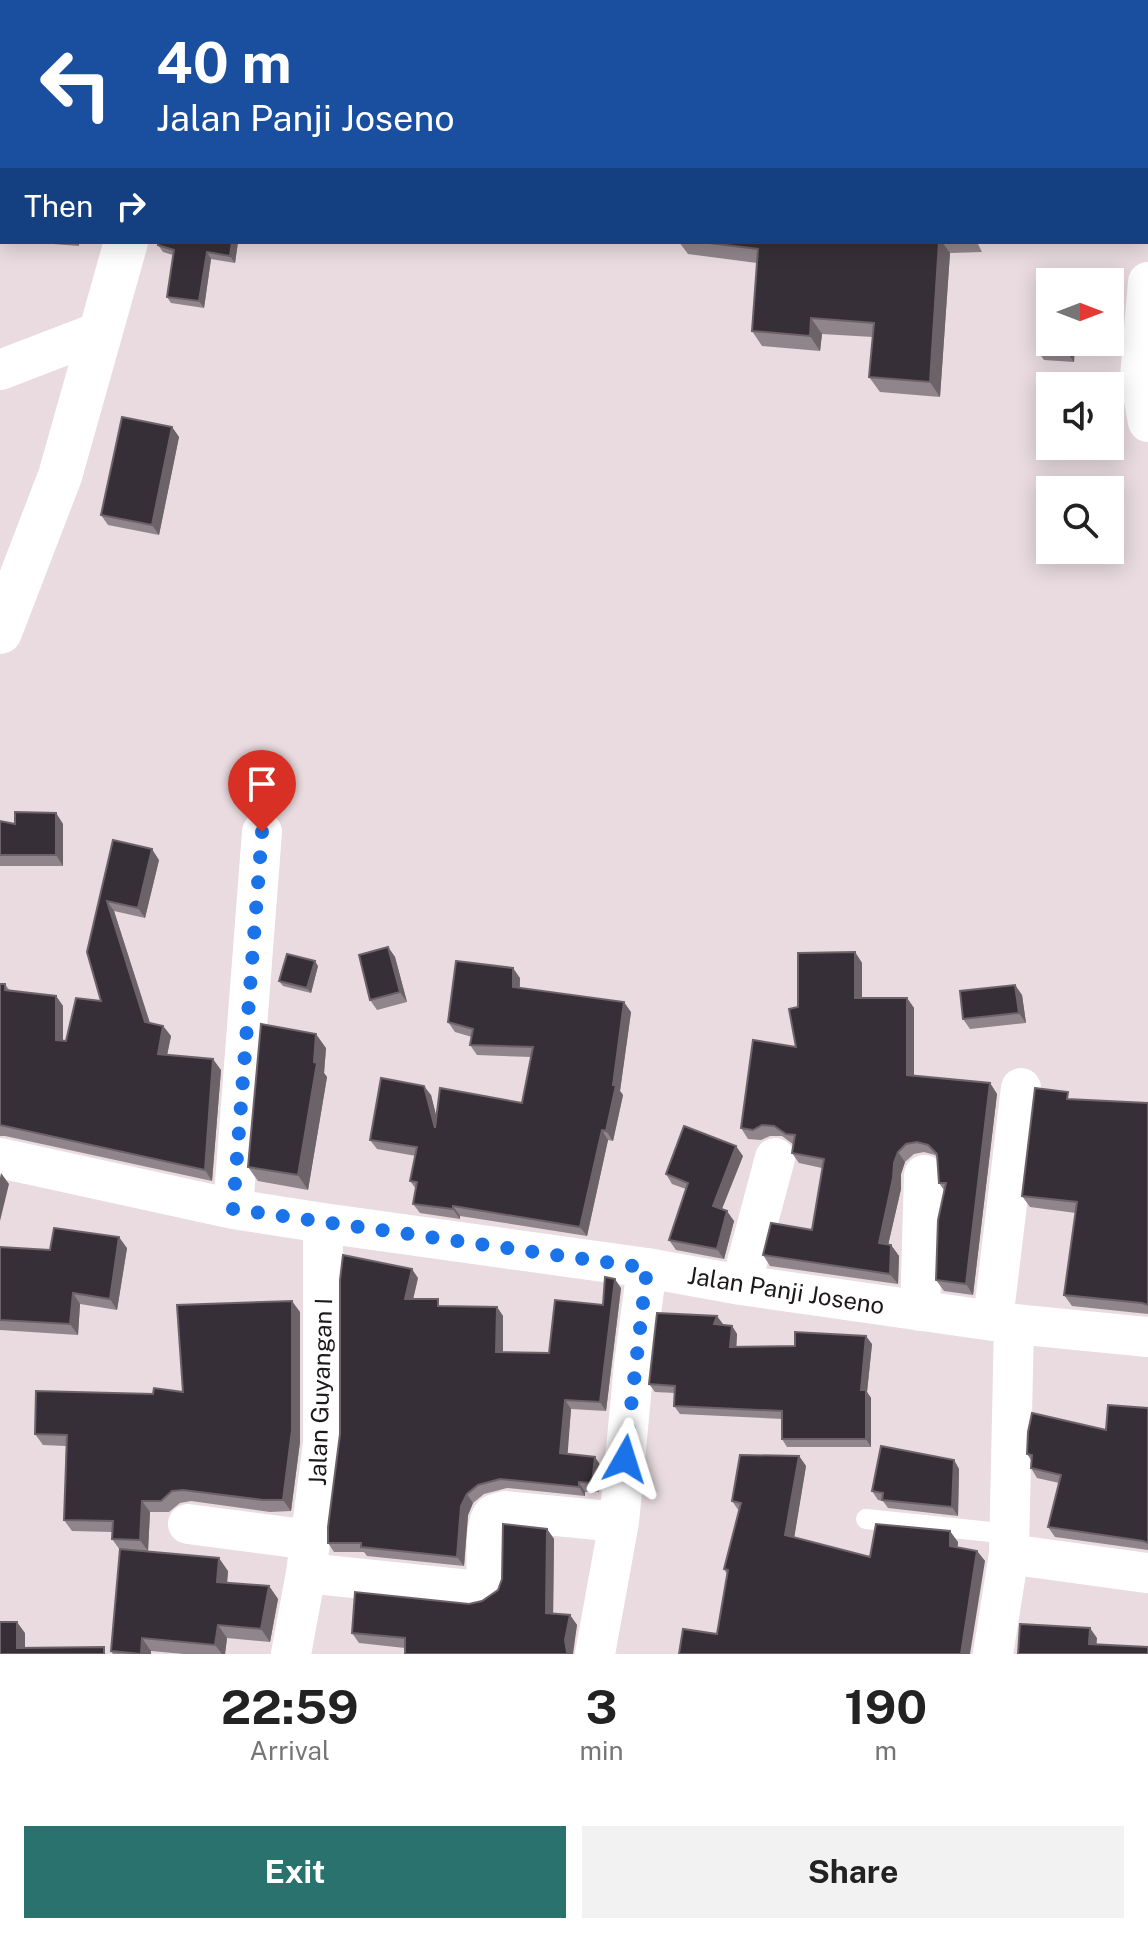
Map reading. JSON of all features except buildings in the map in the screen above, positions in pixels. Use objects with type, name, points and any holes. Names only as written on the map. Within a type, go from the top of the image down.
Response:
[{"type":"main road","points":[[0,632],[60,476],[125,244]]},
{"type":"street","points":[[1148,282],[1140,378],[1148,422]]},
{"type":"street","points":[[0,370],[99,332]]},
{"type":"street","points":[[233,1209],[262,832]]},
{"type":"street","points":[[993,1654],[1010,1544],[1004,1322],[1021,1088]]},
{"type":"street","name":"Jalan Panji Joseno","points":[[0,1158],[233,1209],[647,1268],[920,1311],[1148,1337]]},
{"type":"street","points":[[741,1285],[775,1158]]},
{"type":"street","points":[[920,1311],[924,1175]]},
{"type":"street","name":"Jalan Guyangan I","points":[[291,1654],[309,1556],[323,1443],[323,1223]]},
{"type":"street","points":[[595,1654],[619,1522],[647,1268]]},
{"type":"street","points":[[188,1524],[309,1556],[479,1591],[486,1587],[487,1540],[494,1514],[505,1511],[619,1522]]},
{"type":"street","points":[[1010,1544],[1146,1573]]},
{"type":"lane","points":[[866,1519],[1010,1544]]},
{"type":"route","points":[[262,832],[233,1209],[647,1268],[625,1459]]}]
